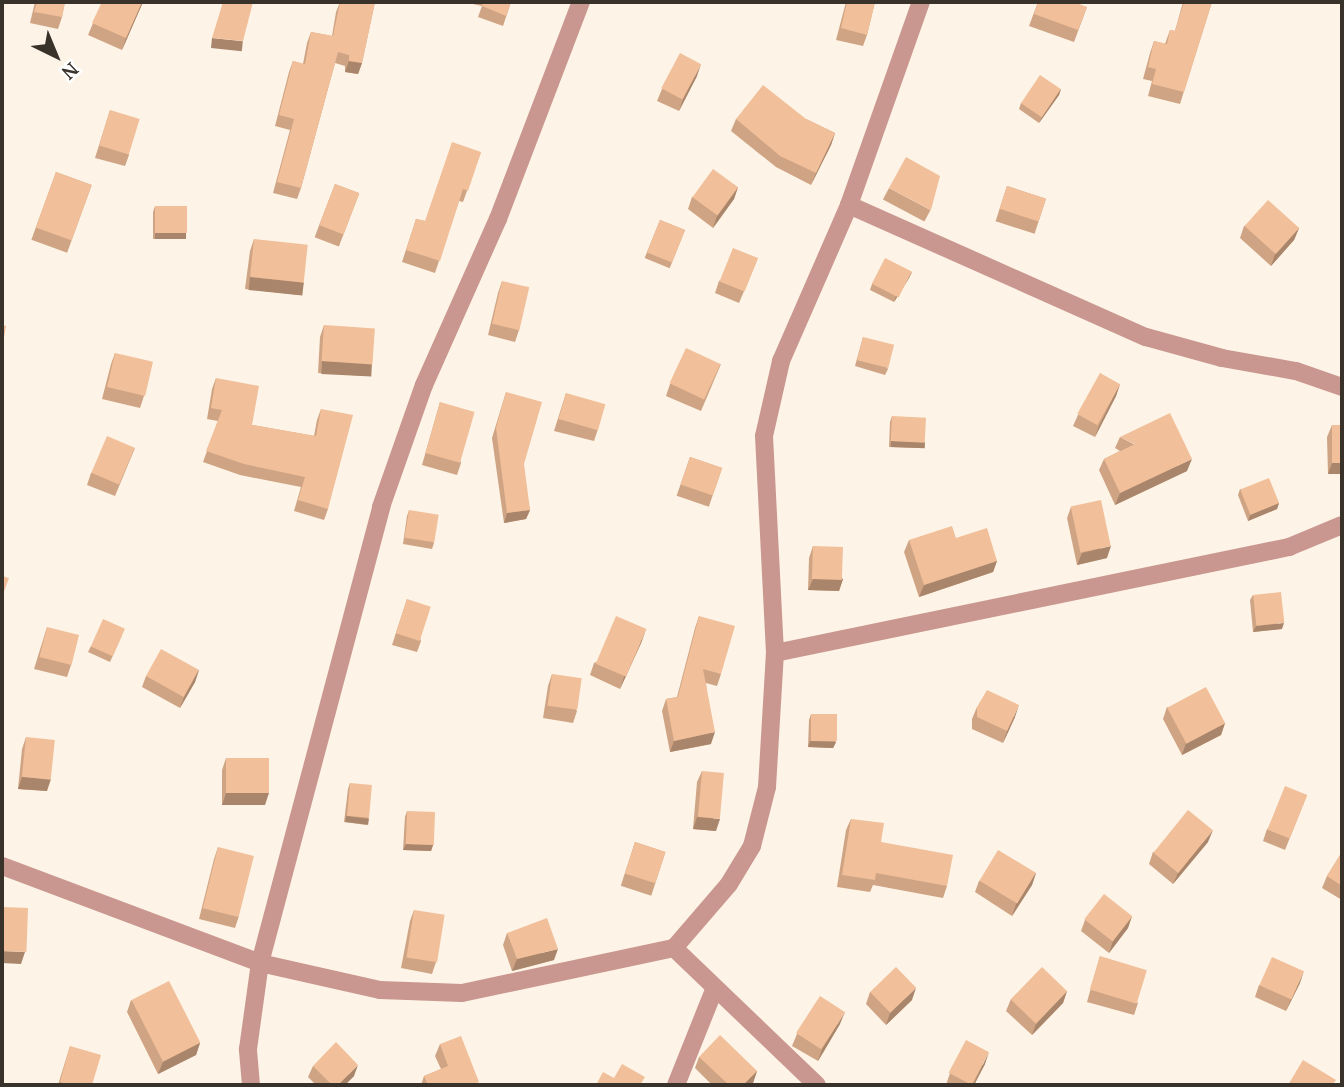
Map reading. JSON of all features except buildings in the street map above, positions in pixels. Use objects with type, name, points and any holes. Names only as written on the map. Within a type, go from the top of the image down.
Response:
[{"type":"street","points":[[251,1085],[251,1004],[260,963],[381,507],[424,385],[498,219],[581,2]]},
{"type":"street","points":[[2,866],[260,963],[380,990],[462,993],[674,947],[729,884],[752,846],[767,787],[775,653],[764,436],[782,361],[849,205],[921,2]]},
{"type":"street","points":[[849,205],[1146,337],[1222,358],[1296,371],[1342,387]]},
{"type":"street","points":[[775,653],[1289,547],[1342,525]]},
{"type":"street","points":[[674,947],[714,990],[817,1085]]},
{"type":"street","points":[[676,1085],[714,990]]}]
